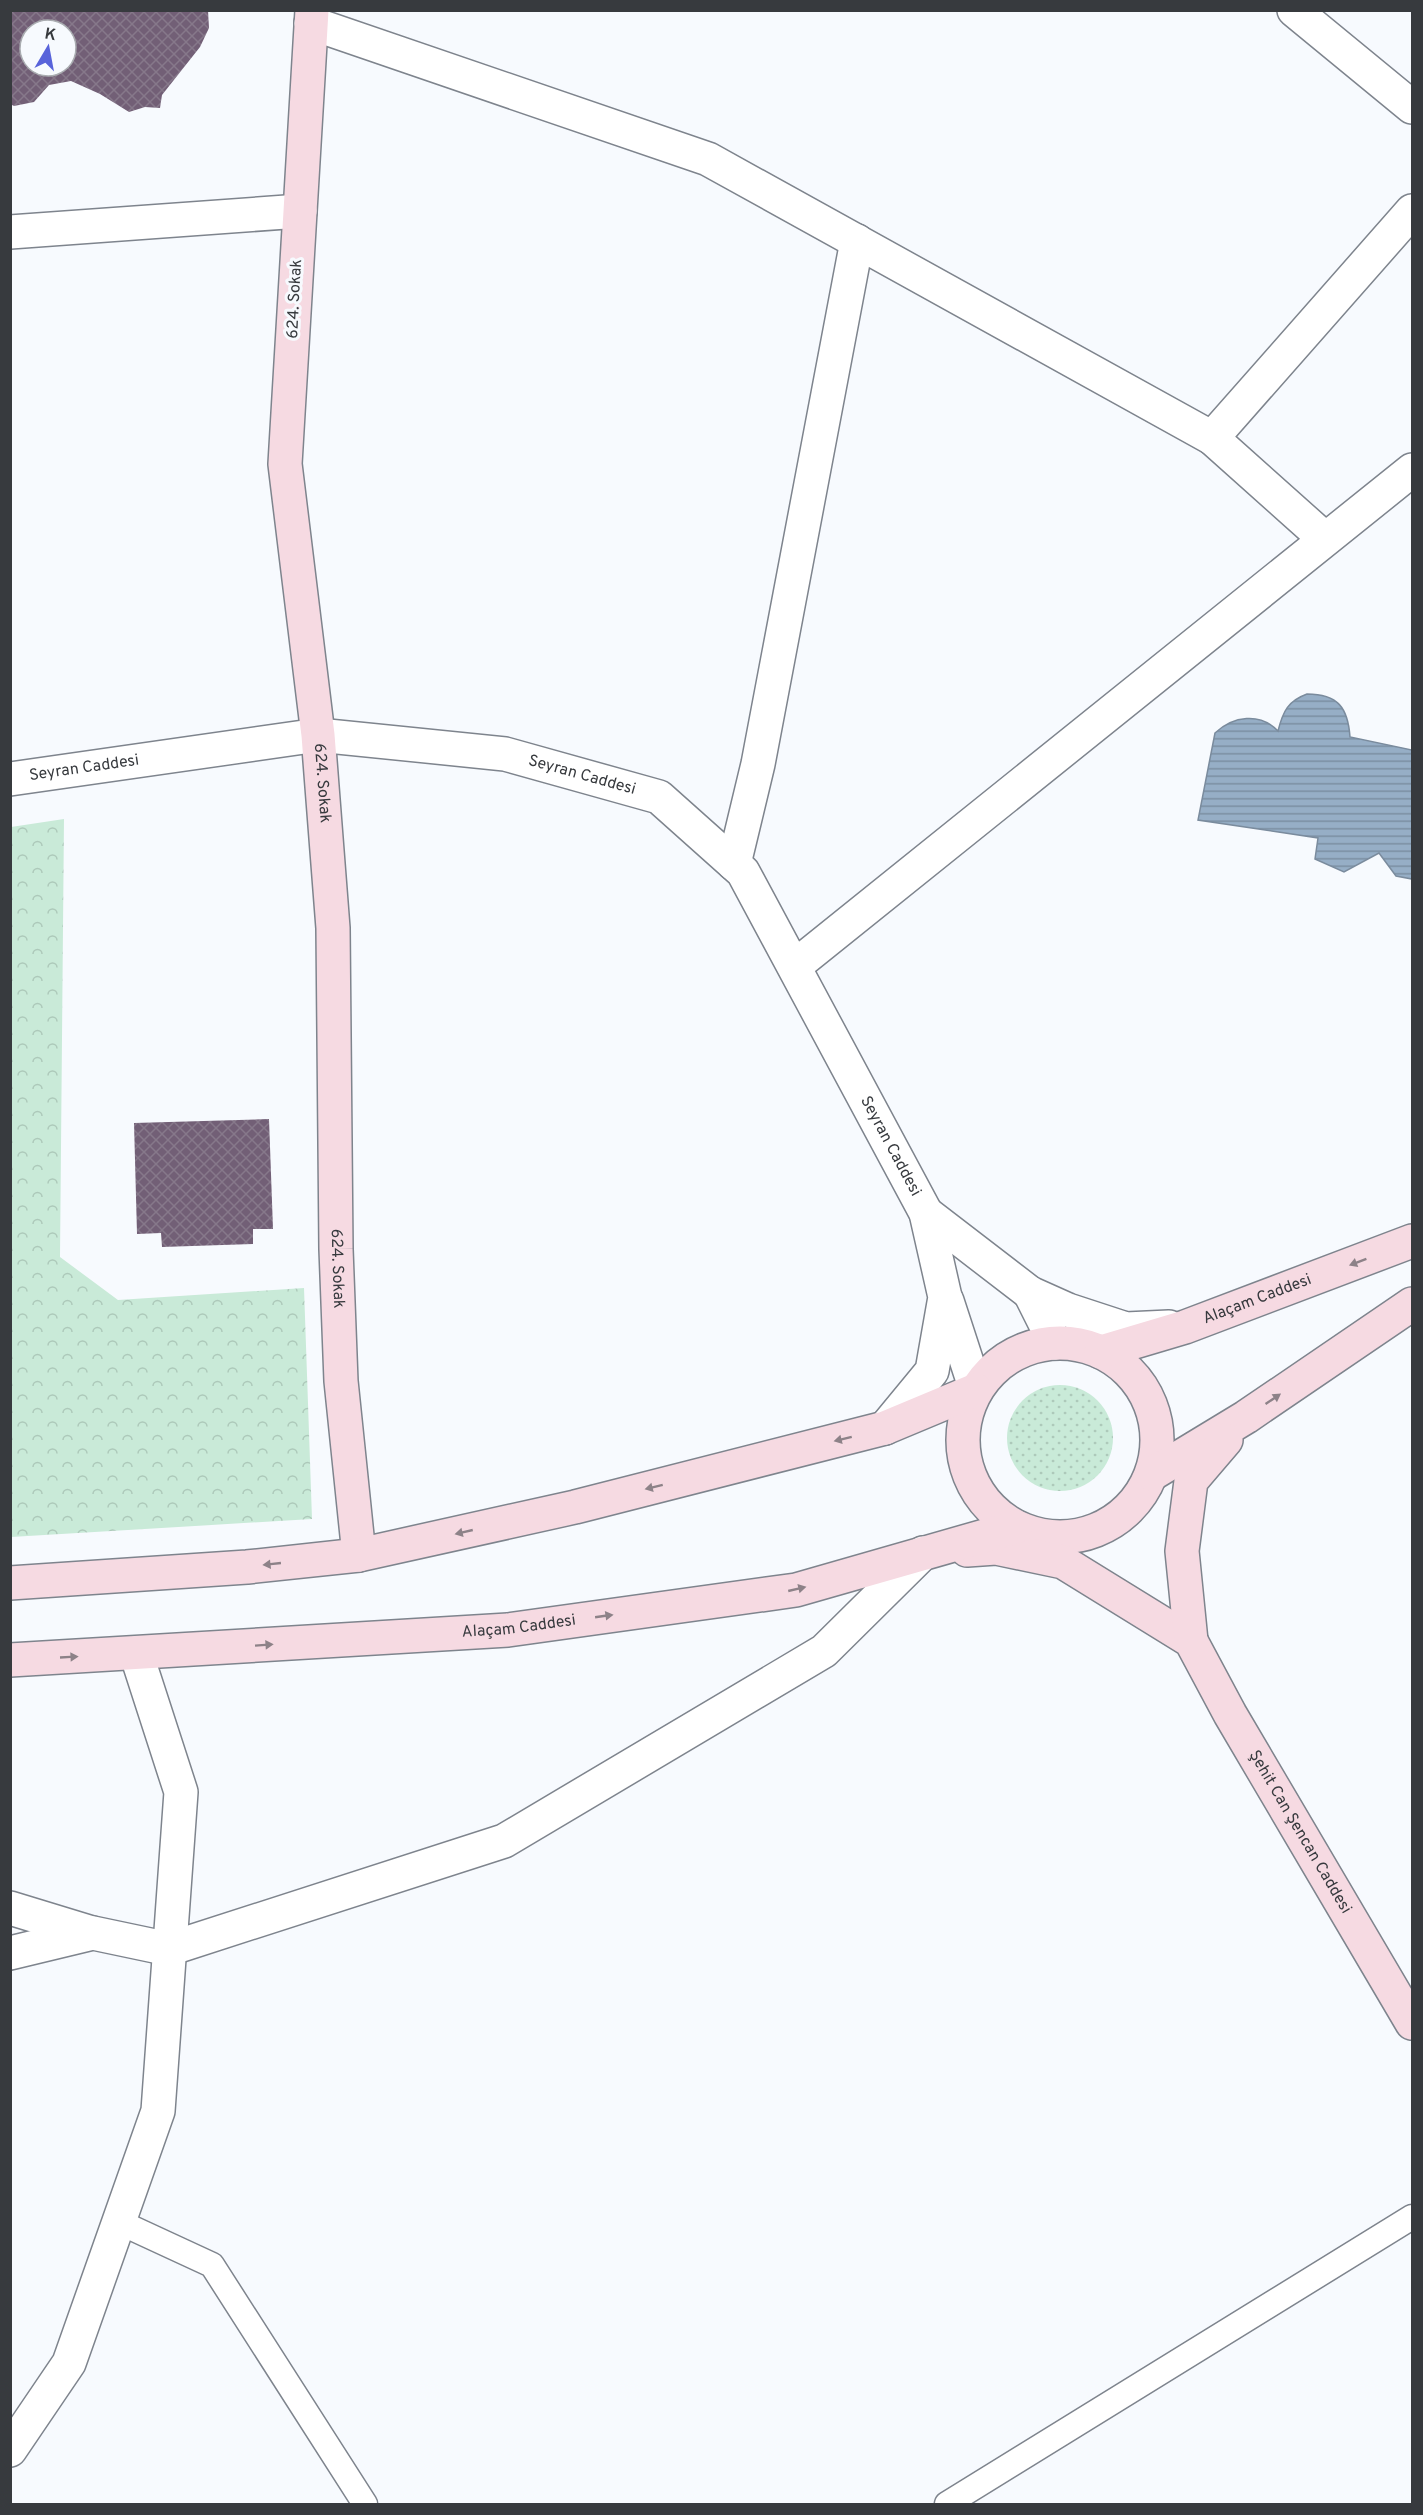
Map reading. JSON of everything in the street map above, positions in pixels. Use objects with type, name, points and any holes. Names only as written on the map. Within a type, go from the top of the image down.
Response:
[{"type":"main road","name":"624. Sokak","points":[[312,17],[285,464],[318,735],[333,928],[336,1250],[341,1381],[359,1556]]},
{"type":"main road","name":"Alaçam Caddesi","points":[[1101,1352],[1185,1327],[1413,1241]]},
{"type":"main road","points":[[1151,1478],[1413,1304]]},
{"type":"main road","points":[[923,1553],[996,1548],[1059,1550],[1083,1535],[1110,1525],[1133,1506],[1151,1478],[1158,1450],[1157,1426],[1151,1403],[1139,1382],[1122,1365],[1101,1352],[1078,1344],[1054,1343],[1024,1350],[997,1366],[976,1390],[967,1411],[963,1433],[964,1456],[970,1478],[981,1497],[997,1514],[1059,1550],[1191,1641]]},
{"type":"main road","points":[[10,1583],[247,1567],[359,1556],[575,1507],[885,1428],[976,1390]]},
{"type":"main road","name":"Şehit Can Şencan Caddesi","points":[[1246,1417],[1191,1481],[1182,1551],[1191,1641],[1230,1714],[1408,2008]]},
{"type":"main road","name":"Şehit Can Şencan Caddesi","points":[[1151,1478],[1182,1551]]},
{"type":"main road","name":"Alaçam Caddesi","points":[[10,1660],[508,1630],[796,1590],[1016,1527]]},
{"type":"street","points":[[1294,10],[1413,107]]},
{"type":"street","points":[[312,17],[708,159],[1212,438],[1325,539]]},
{"type":"street","points":[[10,232],[300,211]]},
{"type":"street","points":[[1212,438],[1413,211]]},
{"type":"street","points":[[734,864],[758,764],[857,241]]},
{"type":"street","points":[[795,966],[1413,470]]},
{"type":"street","name":"Seyran Caddesi","points":[[10,779],[318,735],[505,754],[659,798],[743,872],[795,966],[926,1213],[945,1297],[976,1390]]},
{"type":"street","name":"Seyran Caddesi","points":[[926,1213],[1030,1293],[1068,1310],[1126,1329],[1185,1327]]},
{"type":"street","name":"Seyran Caddesi","points":[[1030,1293],[1054,1343]]},
{"type":"street","name":"Seyran Caddesi","points":[[885,1428],[932,1371],[945,1297]]},
{"type":"street","points":[[10,1908],[93,1933],[169,1949],[504,1842],[824,1651],[923,1553]]},
{"type":"street","points":[[10,2450],[69,2363],[158,2111],[181,1792],[136,1653]]},
{"type":"street","points":[[10,1953],[93,1933]]},
{"type":"lane","points":[[946,2505],[1413,2217]]},
{"type":"lane","points":[[119,2222],[212,2265],[365,2505]]},
{"type":"green space","points":[[64,819],[60,1257],[118,1300],[304,1288],[312,1519],[11,1537],[11,827]]},
{"type":"green space","points":[[1060,1385],[1080,1389],[1097,1401],[1109,1418],[1113,1438],[1109,1458],[1097,1475],[1080,1487],[1060,1491],[1040,1487],[1023,1475],[1011,1458],[1007,1438],[1011,1418],[1023,1401],[1040,1389]]},
{"type":"water","points":[[1307,694],[1327,697],[1339,705],[1347,718],[1350,737],[1412,750],[1412,879],[1396,876],[1379,853],[1344,872],[1315,859],[1318,838],[1198,820],[1215,733],[1230,723],[1246,719],[1263,721],[1278,731],[1287,708],[1295,700]]},
{"type":"building","points":[[10,10],[208,10],[209,28],[200,47],[162,95],[160,108],[145,107],[129,112],[100,94],[71,81],[49,85],[34,102],[14,106],[10,104]]},
{"type":"building","points":[[269,1119],[273,1229],[253,1229],[253,1244],[162,1247],[161,1233],[137,1234],[134,1123]]}]
